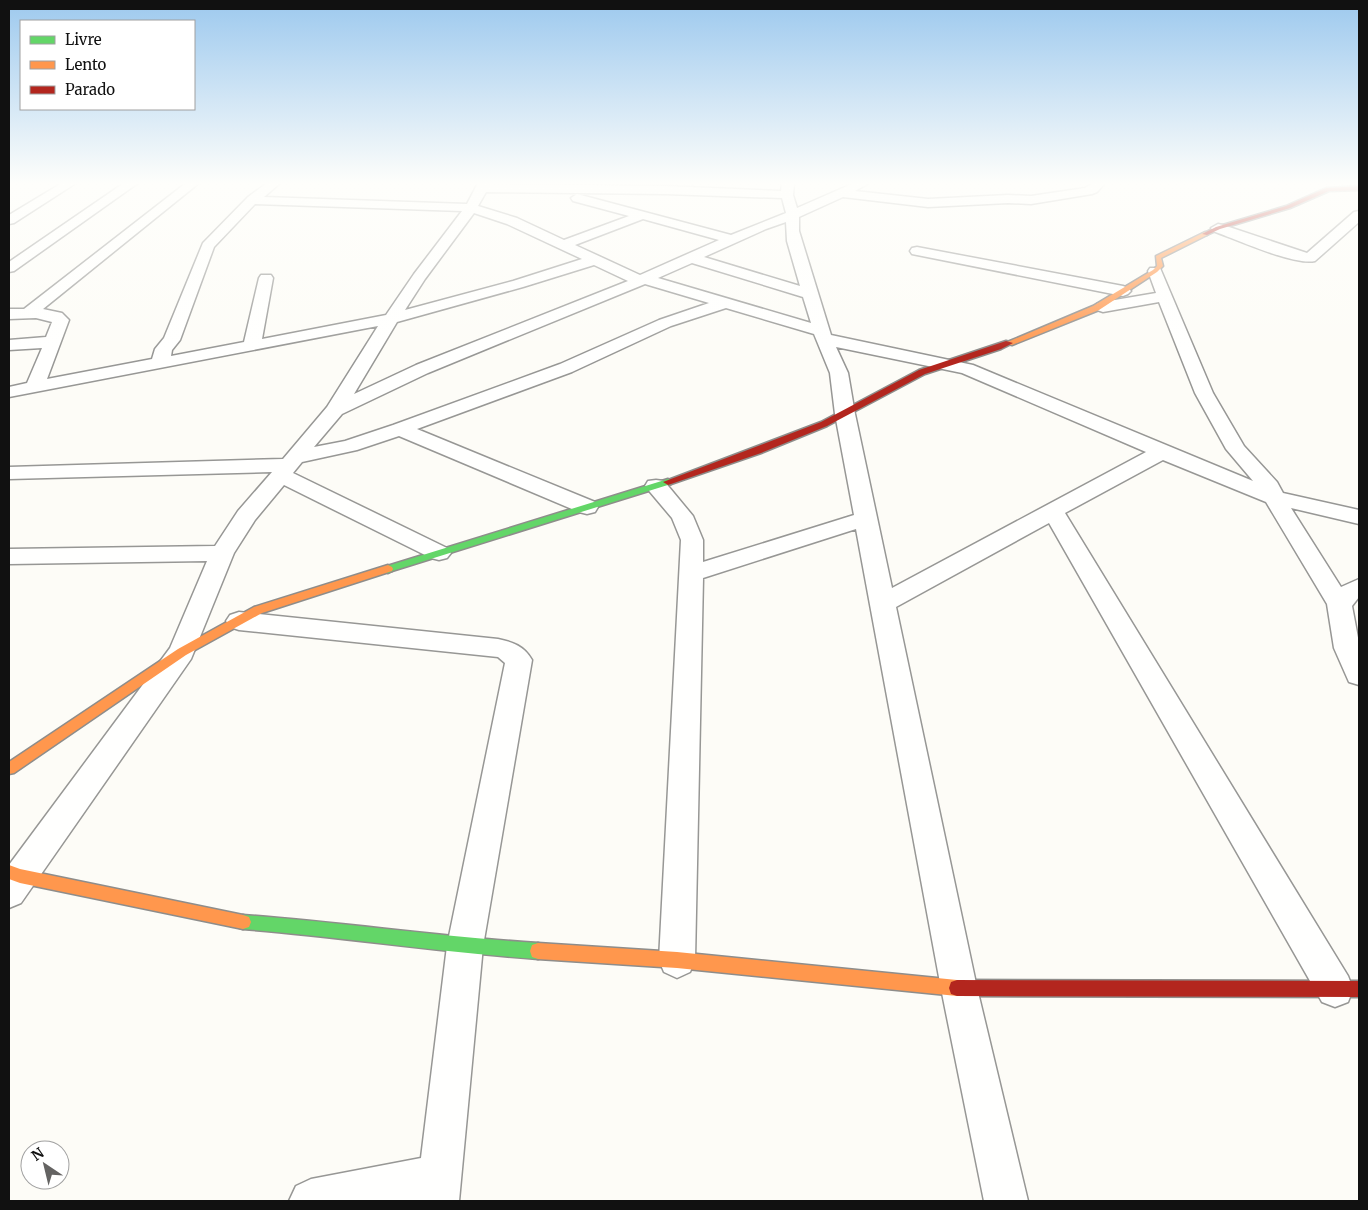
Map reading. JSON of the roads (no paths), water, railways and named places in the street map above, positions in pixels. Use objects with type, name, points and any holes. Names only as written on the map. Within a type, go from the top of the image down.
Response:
[{"type":"street","points":[[9,268],[50,239]]},
{"type":"street","points":[[27,314],[121,239]]},
{"type":"street","points":[[160,362],[164,350],[172,340],[208,246],[214,239]]},
{"type":"street","points":[[447,239],[391,319],[335,410],[246,516],[222,553],[182,652],[13,880],[229,920],[465,946],[677,960],[959,988],[1347,990]]},
{"type":"street","points":[[551,239],[642,280],[725,303],[822,335],[967,369],[1275,498],[1359,517]]},
{"type":"street","points":[[563,245],[578,239]]},
{"type":"street","points":[[335,410],[422,370],[642,280],[731,239]]},
{"type":"street","points":[[794,239],[822,335],[839,373],[845,414],[959,988],[1006,1201]]},
{"type":"street","points":[[9,769],[182,652],[275,604],[656,486],[777,443],[845,414],[897,384],[982,354],[1096,308],[1155,271],[1160,266],[1158,257],[1194,239]]},
{"type":"street","points":[[1250,239],[1299,257],[1310,258],[1331,239]]},
{"type":"street","points":[[917,252],[1123,291]]},
{"type":"street","points":[[692,258],[810,294]]},
{"type":"street","points":[[9,392],[391,319],[526,282],[594,260]]},
{"type":"street","points":[[1155,271],[1204,393],[1219,421],[1236,449],[1269,487],[1286,521],[1339,604],[1347,648],[1359,675]]},
{"type":"street","points":[[252,346],[266,278]]},
{"type":"street","points":[[1096,308],[1132,304],[1164,296]]},
{"type":"street","points":[[9,473],[288,466],[400,429],[566,368],[665,323],[725,303]]},
{"type":"street","points":[[9,314],[56,316],[61,320],[35,387]]},
{"type":"street","points":[[9,345],[53,342]]},
{"type":"street","points":[[400,429],[587,508]]},
{"type":"street","points":[[883,603],[1162,452]]},
{"type":"street","points":[[288,466],[439,553]]},
{"type":"street","points":[[656,486],[682,516],[688,526],[692,540],[677,960]]},
{"type":"street","points":[[1053,511],[1347,990]]},
{"type":"street","points":[[690,574],[867,518]]},
{"type":"street","points":[[9,556],[222,553]]},
{"type":"street","points":[[1339,604],[1351,591],[1359,587]]},
{"type":"street","points":[[239,621],[498,648],[508,650],[518,660],[465,946],[439,1189],[310,1201]]}]
